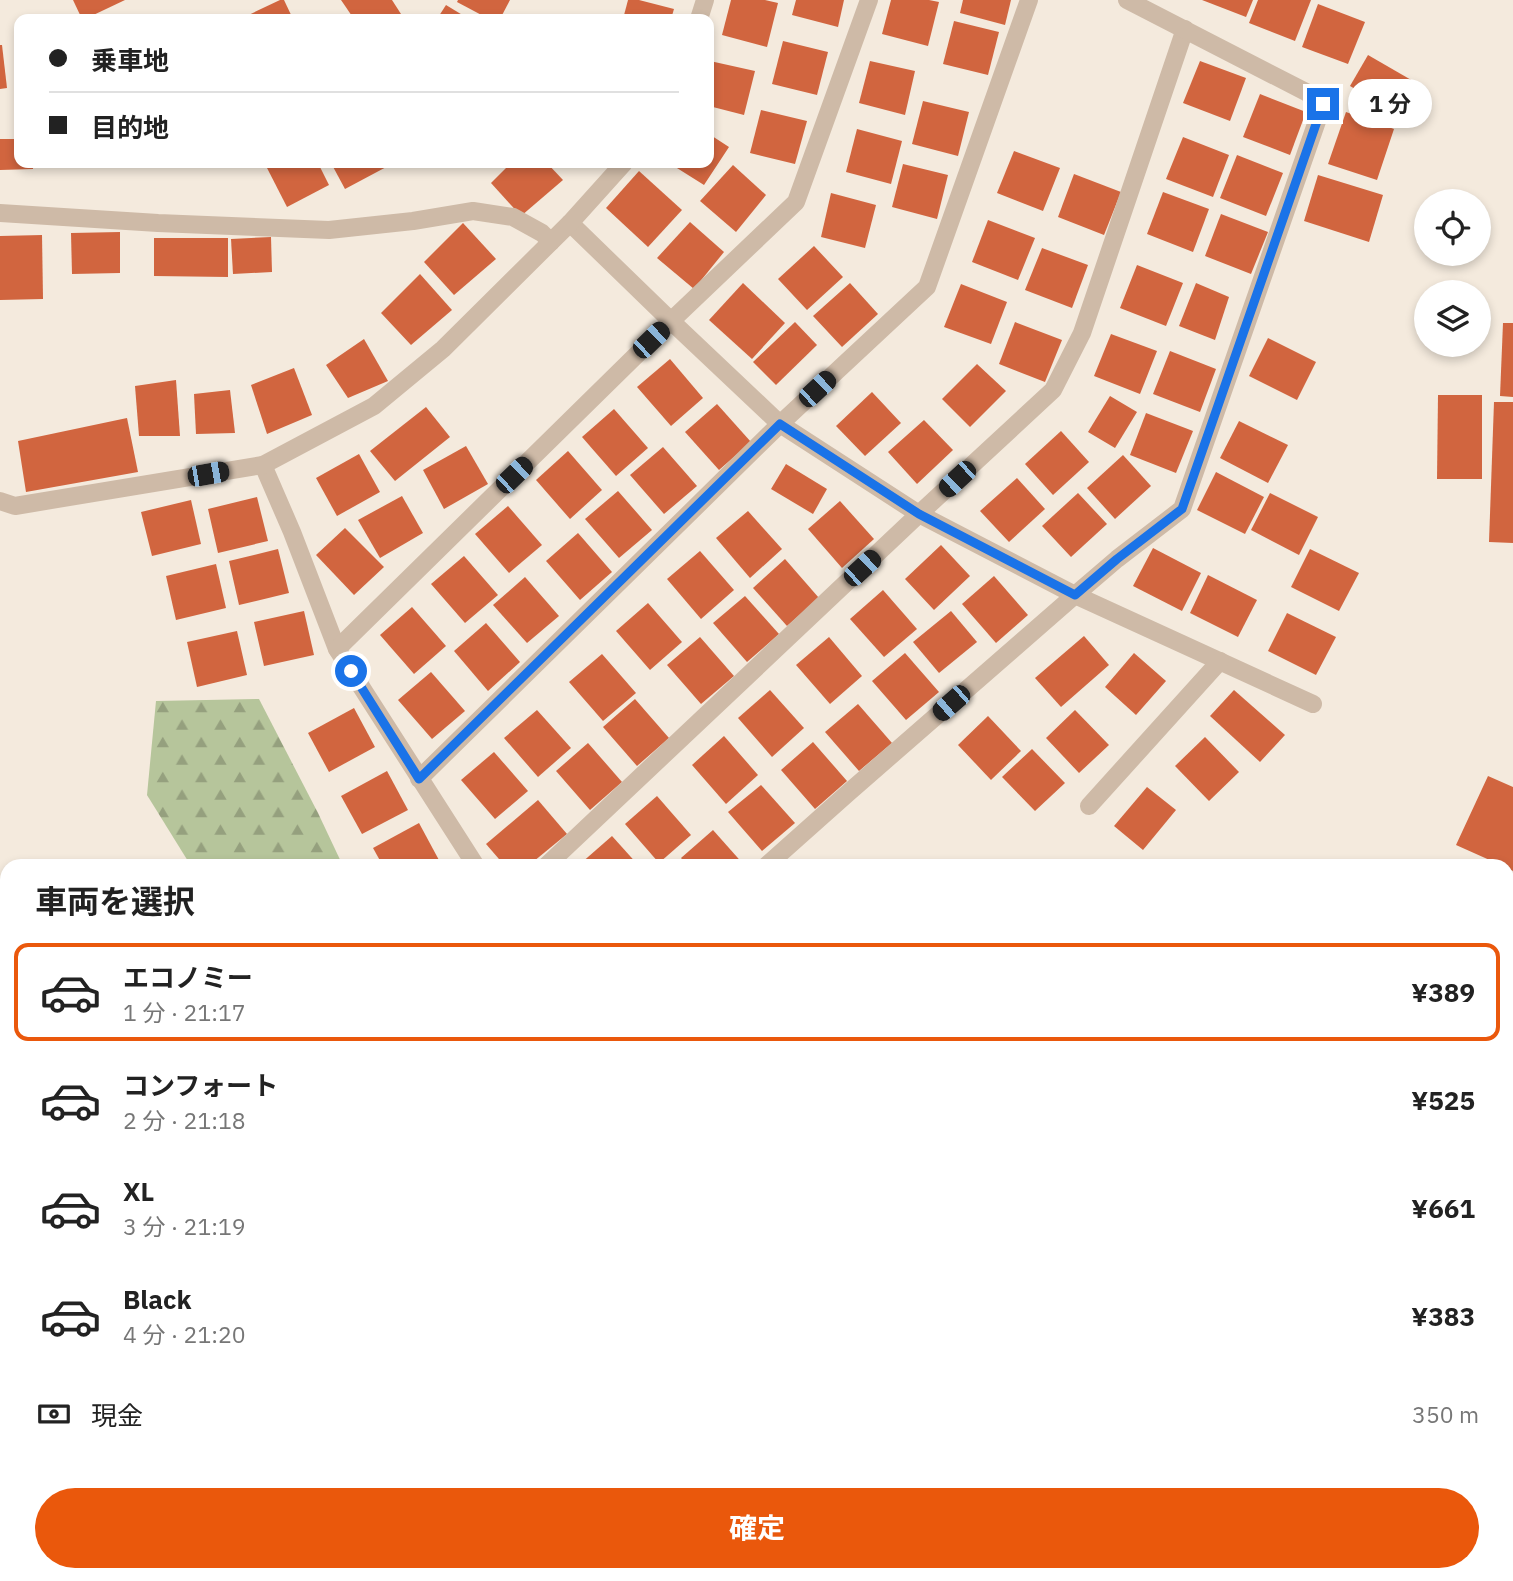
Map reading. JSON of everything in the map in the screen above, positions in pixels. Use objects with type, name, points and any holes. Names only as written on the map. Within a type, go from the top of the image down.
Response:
[{"type":"street","points":[[337,649],[796,202],[869,0]]},
{"type":"street","points":[[419,779],[780,424],[927,287],[1029,0]]},
{"type":"street","points":[[774,859],[1075,595],[1182,509],[1323,104],[1306,92],[1128,0]]},
{"type":"street","points":[[554,859],[1053,390],[1082,333],[1185,29]]},
{"type":"street","points":[[0,501],[15,506],[263,465],[374,406],[443,349],[570,223],[620,168]]},
{"type":"street","points":[[0,213],[329,230],[413,221],[472,211],[513,217],[542,233],[551,242]]},
{"type":"street","points":[[570,223],[780,424],[919,514],[1075,595],[1313,704]]},
{"type":"street","points":[[263,465],[337,649],[471,859]]},
{"type":"street","points":[[1089,806],[1220,661]]},
{"type":"green space","points":[[259,699],[340,859],[187,859],[147,795],[156,701]]},
{"type":"building","points":[[73,0],[125,0],[96,14],[80,14]]},
{"type":"building","points":[[284,0],[291,14],[251,14]]},
{"type":"building","points":[[341,0],[392,0],[401,14],[351,14]]},
{"type":"building","points":[[510,0],[503,14],[480,14],[457,2]]},
{"type":"building","points":[[628,0],[639,0],[674,9],[672,14],[624,14]]},
{"type":"building","points":[[731,0],[765,0],[778,3],[767,47],[722,35]]},
{"type":"building","points":[[796,0],[844,0],[838,27],[792,15]]},
{"type":"building","points":[[891,0],[939,2],[928,46],[882,34]]},
{"type":"building","points":[[963,0],[1011,0],[1005,25],[960,13]]},
{"type":"building","points":[[1202,0],[1253,0],[1246,17]]},
{"type":"building","points":[[1258,0],[1311,0],[1295,41],[1249,23]]},
{"type":"building","points":[[1318,4],[1365,22],[1348,64],[1302,47]]},
{"type":"building","points":[[446,5],[461,14],[440,14]]},
{"type":"building","points":[[954,21],[999,32],[988,75],[943,64]]},
{"type":"building","points":[[783,41],[828,52],[817,95],[772,84]]},
{"type":"building","points":[[0,45],[7,88],[0,89]]},
{"type":"building","points":[[1368,55],[1413,81],[1395,112],[1350,86]]},
{"type":"building","points":[[870,61],[915,71],[905,115],[859,103]]},
{"type":"building","points":[[1200,61],[1246,78],[1230,121],[1183,103]]},
{"type":"building","points":[[714,62],[755,71],[744,115],[714,107]]},
{"type":"building","points":[[1260,94],[1306,112],[1290,155],[1243,137]]},
{"type":"building","points":[[923,101],[969,112],[958,156],[912,144]]},
{"type":"building","points":[[761,110],[807,121],[795,164],[750,153]]},
{"type":"building","points":[[1346,112],[1394,129],[1377,180],[1328,164]]},
{"type":"building","points":[[857,129],[902,141],[891,184],[846,172]]},
{"type":"building","points":[[714,137],[729,147],[704,185],[677,168],[714,168]]},
{"type":"building","points":[[1183,137],[1229,155],[1213,197],[1166,179]]},
{"type":"building","points":[[0,139],[14,139],[14,168],[33,169],[0,170]]},
{"type":"building","points":[[1014,151],[1060,168],[1043,211],[997,193]]},
{"type":"building","points":[[1237,155],[1283,173],[1266,216],[1220,198]]},
{"type":"building","points":[[903,164],[948,175],[937,219],[892,207]]},
{"type":"building","points":[[733,165],[766,195],[736,232],[700,201]]},
{"type":"building","points":[[267,168],[320,168],[329,185],[287,207]]},
{"type":"building","points":[[334,168],[384,168],[345,189]]},
{"type":"building","points":[[506,168],[552,168],[563,180],[521,216],[491,183]]},
{"type":"building","points":[[639,171],[682,210],[648,247],[606,208]]},
{"type":"building","points":[[1074,174],[1121,192],[1104,235],[1058,217]]},
{"type":"building","points":[[1318,175],[1383,195],[1369,242],[1304,221]]},
{"type":"building","points":[[1163,192],[1209,209],[1193,252],[1147,234]]},
{"type":"building","points":[[831,193],[876,205],[865,248],[821,237]]},
{"type":"building","points":[[1221,214],[1268,232],[1251,274],[1205,256]]},
{"type":"building","points":[[988,220],[1035,238],[1018,280],[972,262]]},
{"type":"building","points":[[690,222],[724,252],[694,289],[657,258]]},
{"type":"building","points":[[463,223],[496,259],[454,295],[424,262]]},
{"type":"building","points":[[120,232],[120,273],[72,274],[71,233]]},
{"type":"building","points":[[42,235],[43,299],[0,300],[0,236]]},
{"type":"building","points":[[271,237],[272,272],[233,274],[231,239]]},
{"type":"building","points":[[154,238],[228,238],[228,277],[154,276]]},
{"type":"building","points":[[814,246],[843,277],[807,310],[778,279]]},
{"type":"building","points":[[1042,248],[1088,265],[1072,308],[1025,290]]},
{"type":"building","points":[[1137,265],[1183,283],[1166,326],[1120,308]]},
{"type":"building","points":[[420,274],[452,310],[411,345],[381,313]]},
{"type":"building","points":[[743,283],[785,323],[752,359],[709,320]]},
{"type":"building","points":[[850,283],[878,314],[842,347],[813,316]]},
{"type":"building","points":[[1196,283],[1229,297],[1215,340],[1179,326]]},
{"type":"building","points":[[961,284],[1007,302],[991,344],[944,327]]},
{"type":"building","points":[[795,322],[817,345],[776,385],[753,362]]},
{"type":"building","points":[[1015,322],[1062,340],[1045,382],[999,364]]},
{"type":"building","points":[[1503,323],[1513,323],[1513,397],[1500,396]]},
{"type":"building","points":[[1111,334],[1157,351],[1140,394],[1094,376]]},
{"type":"building","points":[[1268,338],[1316,362],[1297,400],[1249,376]]},
{"type":"building","points":[[364,339],[388,381],[348,398],[326,365]]},
{"type":"building","points":[[1170,351],[1216,369],[1200,412],[1153,394]]},
{"type":"building","points":[[670,359],[703,398],[671,426],[637,387]]},
{"type":"building","points":[[977,364],[1006,391],[970,427],[942,399]]},
{"type":"building","points":[[294,368],[312,415],[267,434],[251,385]]},
{"type":"building","points":[[176,380],[180,436],[139,436],[135,386]]},
{"type":"building","points":[[230,390],[235,433],[196,434],[194,394]]},
{"type":"building","points":[[872,392],[901,423],[865,456],[836,426]]},
{"type":"building","points":[[1438,395],[1482,395],[1482,479],[1437,479]]},
{"type":"building","points":[[1110,396],[1137,412],[1115,448],[1088,432]]},
{"type":"building","points":[[1494,402],[1513,402],[1513,543],[1489,542]]},
{"type":"building","points":[[717,404],[751,442],[719,470],[685,432]]},
{"type":"building","points":[[426,407],[450,437],[395,481],[370,451]]},
{"type":"building","points":[[614,409],[648,448],[616,476],[582,437]]},
{"type":"building","points":[[1146,413],[1193,431],[1176,473],[1130,455]]},
{"type":"building","points":[[127,418],[138,472],[26,492],[18,441]]},
{"type":"building","points":[[924,420],[953,450],[917,484],[888,452]]},
{"type":"building","points":[[1239,421],[1288,445],[1268,483],[1220,458]]},
{"type":"building","points":[[1061,431],[1089,462],[1053,495],[1025,464]]},
{"type":"building","points":[[466,446],[488,484],[444,509],[423,470]]},
{"type":"building","points":[[663,447],[697,486],[664,514],[630,475]]},
{"type":"building","points":[[568,451],[602,490],[570,519],[536,480]]},
{"type":"building","points":[[359,454],[380,492],[337,516],[316,478]]},
{"type":"building","points":[[1123,455],[1151,486],[1115,519],[1087,488]]},
{"type":"building","points":[[786,464],[827,489],[813,514],[771,489]]},
{"type":"building","points":[[1216,472],[1264,497],[1245,534],[1197,510]]},
{"type":"building","points":[[1017,478],[1045,509],[1009,542],[980,511]]},
{"type":"building","points":[[618,491],[652,530],[619,558],[585,519]]},
{"type":"building","points":[[1078,493],[1107,524],[1071,557],[1042,526]]},
{"type":"building","points":[[1270,493],[1318,517],[1299,555],[1251,530]]},
{"type":"building","points":[[402,496],[423,533],[380,558],[358,520]]},
{"type":"building","points":[[257,497],[268,541],[218,553],[208,509]]},
{"type":"building","points":[[191,500],[201,544],[152,556],[141,512]]},
{"type":"building","points":[[840,501],[874,539],[842,568],[808,529]]},
{"type":"building","points":[[508,506],[542,545],[509,573],[475,534]]},
{"type":"building","points":[[748,511],[782,549],[750,578],[716,538]]},
{"type":"building","points":[[345,528],[384,567],[354,595],[316,555]]},
{"type":"building","points":[[578,533],[612,572],[580,600],[546,561]]},
{"type":"building","points":[[941,545],[970,576],[934,610],[905,579]]},
{"type":"building","points":[[1153,548],[1201,573],[1182,611],[1133,586]]},
{"type":"building","points":[[278,549],[289,593],[239,605],[229,561]]},
{"type":"building","points":[[1310,549],[1359,573],[1339,611],[1291,587]]},
{"type":"building","points":[[700,551],[734,590],[701,619],[667,579]]},
{"type":"building","points":[[464,556],[498,595],[465,623],[431,584]]},
{"type":"building","points":[[785,559],[819,598],[787,626],[753,588]]},
{"type":"building","points":[[216,564],[226,608],[176,620],[166,576]]},
{"type":"building","points":[[1208,575],[1257,600],[1238,637],[1190,613]]},
{"type":"building","points":[[994,576],[1028,615],[996,643],[962,604]]},
{"type":"building","points":[[525,577],[559,616],[527,643],[493,605]]},
{"type":"building","points":[[883,590],[917,629],[884,657],[850,619]]},
{"type":"building","points":[[745,596],[779,634],[747,662],[713,623]]},
{"type":"building","points":[[648,603],[682,642],[650,670],[616,631]]},
{"type":"building","points":[[412,607],[446,646],[414,674],[380,635]]},
{"type":"building","points":[[304,611],[314,655],[264,666],[254,622]]},
{"type":"building","points":[[951,611],[977,642],[939,673],[913,642]]},
{"type":"building","points":[[1287,613],[1336,637],[1316,675],[1268,651]]},
{"type":"building","points":[[486,623],[520,662],[488,691],[454,651]]},
{"type":"building","points":[[237,631],[247,675],[197,687],[187,642]]},
{"type":"building","points":[[1084,636],[1109,665],[1061,707],[1035,678]]},
{"type":"building","points":[[700,637],[734,676],[701,704],[667,665]]},
{"type":"building","points":[[829,637],[862,676],[830,704],[796,665]]},
{"type":"building","points":[[905,653],[939,692],[906,720],[872,681]]},
{"type":"building","points":[[1134,653],[1166,681],[1136,715],[1105,687]]},
{"type":"building","points":[[602,654],[636,693],[603,721],[569,682]]},
{"type":"building","points":[[431,672],[465,711],[432,739],[398,700]]},
{"type":"building","points":[[770,690],[804,728],[772,757],[738,718]]},
{"type":"building","points":[[1234,690],[1285,735],[1260,762],[1210,716]]},
{"type":"building","points":[[635,699],[669,738],[637,766],[603,727]]},
{"type":"building","points":[[858,704],[892,743],[859,771],[825,732]]},
{"type":"building","points":[[354,708],[375,747],[329,772],[308,733]]},
{"type":"building","points":[[537,710],[571,748],[538,777],[504,738]]},
{"type":"building","points":[[1075,710],[1109,745],[1079,773],[1046,738]]},
{"type":"building","points":[[988,716],[1021,751],[991,780],[958,745]]},
{"type":"building","points":[[724,736],[758,775],[726,804],[692,765]]},
{"type":"building","points":[[1205,737],[1239,772],[1209,801],[1175,766]]},
{"type":"building","points":[[813,742],[847,781],[815,809],[781,770]]},
{"type":"building","points":[[588,743],[622,782],[590,810],[556,771]]},
{"type":"building","points":[[1032,749],[1065,783],[1035,811],[1002,777]]},
{"type":"building","points":[[494,752],[528,791],[495,819],[461,780]]},
{"type":"building","points":[[387,771],[408,810],[362,834],[341,796]]},
{"type":"building","points":[[1488,776],[1513,787],[1513,859],[1487,859],[1456,845]]},
{"type":"building","points":[[761,785],[795,823],[762,851],[728,812]]},
{"type":"building","points":[[1147,787],[1176,810],[1143,850],[1114,826]]},
{"type":"building","points":[[657,796],[691,835],[664,859],[656,859],[625,824]]},
{"type":"building","points":[[538,800],[567,834],[537,859],[499,859],[486,844]]},
{"type":"building","points":[[419,823],[438,859],[379,859],[373,848]]},
{"type":"building","points":[[713,830],[739,859],[682,859]]},
{"type":"building","points":[[612,836],[633,859],[586,859]]},
{"type":"route","points":[[351,671],[419,779],[780,424],[919,514],[1075,595],[1182,509],[1323,104]]}]
